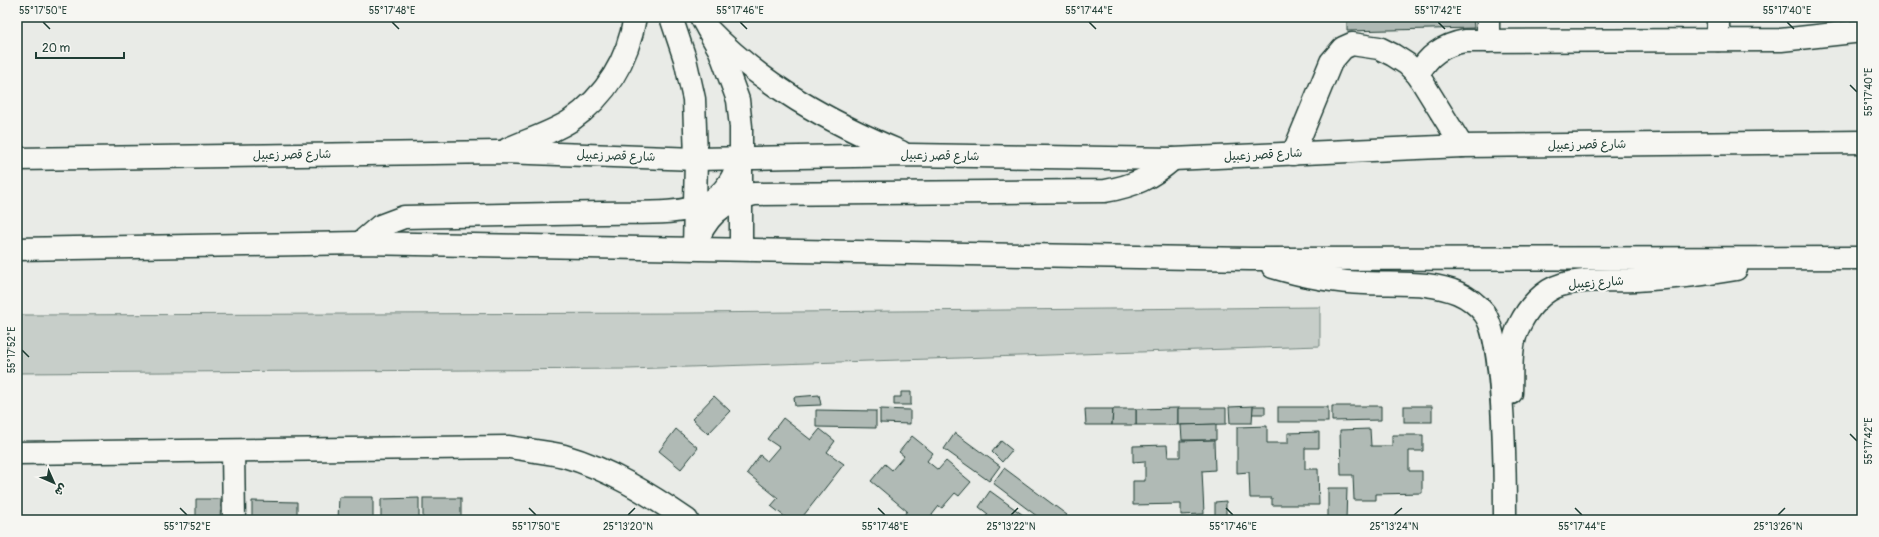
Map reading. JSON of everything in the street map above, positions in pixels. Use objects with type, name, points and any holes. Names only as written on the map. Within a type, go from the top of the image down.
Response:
[{"type":"main road","points":[[500,152],[553,130],[569,121],[588,106],[605,88],[619,68],[627,50],[635,17]]},
{"type":"main road","points":[[671,17],[685,59],[694,99],[696,158],[694,248]]},
{"type":"main road","points":[[1488,17],[1488,42]]},
{"type":"main road","points":[[1718,17],[1718,40]]},
{"type":"main road","points":[[704,23],[720,51],[738,100],[741,127],[740,249]]},
{"type":"main road","points":[[704,23],[730,52],[779,89],[821,115],[864,137],[909,155]]},
{"type":"main road","points":[[1418,75],[1424,64],[1442,48],[1459,42],[1781,40],[1862,32]]},
{"type":"main road","points":[[1293,154],[1331,62],[1343,48],[1352,44],[1379,48],[1394,55],[1407,64],[1418,75],[1462,146]]},
{"type":"main road","name":"شارع قصر زعبيل","points":[[17,159],[500,152],[696,158],[909,155],[1173,159],[1462,146],[1862,142]]},
{"type":"main road","points":[[360,242],[380,226],[404,217],[647,212],[695,208],[720,194],[730,184],[740,158]]},
{"type":"main road","points":[[694,248],[706,223],[727,203],[741,197],[754,194],[1105,191],[1124,188],[1142,182],[1158,172],[1173,159]]},
{"type":"main road","points":[[17,250],[49,248],[360,242],[1250,259],[1862,258]]},
{"type":"main road","name":"شارع زعيبل","points":[[1504,449],[1510,411],[1513,343],[1519,325],[1526,314],[1543,295],[1560,286],[1579,282],[1676,278],[1721,272],[1791,258]]},
{"type":"main road","name":"شارع زعيبل","points":[[1250,259],[1299,274],[1335,280],[1364,283],[1425,285],[1451,289],[1470,299],[1485,314],[1493,334],[1500,386],[1504,449],[1505,520]]},
{"type":"main road","points":[[17,453],[509,447],[564,456],[616,475],[687,520]]},
{"type":"main road","points":[[233,451],[234,520]]},
{"type":"shaded area","points":[[1320,307],[1320,346],[629,369],[17,373],[17,315],[689,313]]},
{"type":"building","points":[[1347,17],[1473,17],[1474,28],[1347,31]]},
{"type":"building","points":[[901,392],[911,392],[911,405],[894,405],[894,397],[901,397]]},
{"type":"building","points":[[819,395],[821,405],[795,406],[794,397]]},
{"type":"building","points":[[714,396],[730,411],[708,434],[692,419]]},
{"type":"building","points":[[1253,406],[1265,406],[1265,414],[1252,414]]},
{"type":"building","points":[[1253,406],[1252,423],[1230,423],[1229,407]]},
{"type":"building","points":[[1332,406],[1381,406],[1381,420],[1332,421]]},
{"type":"building","points":[[1404,406],[1432,406],[1432,422],[1404,422]]},
{"type":"building","points":[[1278,407],[1328,407],[1328,422],[1278,422]]},
{"type":"building","points":[[1178,408],[1178,425],[1136,425],[1136,409]]},
{"type":"building","points":[[1178,408],[1226,408],[1226,424],[1178,425]]},
{"type":"building","points":[[880,409],[910,410],[910,424],[880,423]]},
{"type":"building","points":[[1085,409],[1113,409],[1112,425],[1086,425]]},
{"type":"building","points":[[1113,409],[1136,409],[1136,425],[1112,425]]},
{"type":"building","points":[[816,410],[876,411],[876,428],[816,427]]},
{"type":"building","points":[[783,418],[811,440],[820,429],[835,441],[827,452],[844,464],[800,520],[789,520],[771,506],[778,498],[747,473],[760,455],[767,461],[779,447],[767,439]]},
{"type":"building","points":[[1216,424],[1216,440],[1182,440],[1181,425]]},
{"type":"building","points":[[1267,426],[1267,443],[1288,443],[1288,433],[1319,432],[1319,448],[1305,448],[1305,469],[1318,469],[1319,505],[1272,505],[1272,498],[1250,498],[1249,472],[1237,473],[1237,427]]},
{"type":"building","points":[[676,429],[698,448],[681,469],[659,451]]},
{"type":"building","points":[[1370,429],[1371,446],[1392,446],[1392,435],[1423,435],[1423,451],[1409,451],[1409,471],[1422,471],[1422,493],[1376,494],[1376,500],[1354,500],[1353,475],[1341,475],[1340,430]]},
{"type":"building","points":[[955,433],[1000,466],[989,481],[944,449]]},
{"type":"building","points":[[912,436],[933,453],[927,461],[938,470],[946,461],[971,482],[959,496],[955,493],[942,508],[939,506],[928,520],[900,520],[907,511],[871,481],[885,464],[892,470],[904,456],[899,452]]},
{"type":"building","points":[[1214,440],[1215,470],[1202,471],[1204,514],[1181,515],[1181,504],[1133,505],[1133,481],[1145,481],[1145,461],[1133,462],[1133,446],[1167,445],[1168,457],[1180,457],[1180,441]]},
{"type":"building","points":[[1001,441],[1012,450],[1002,462],[992,452]]},
{"type":"building","points":[[1004,468],[1067,515],[1063,520],[1042,520],[993,483]]},
{"type":"building","points":[[1328,488],[1347,488],[1346,520],[1328,520]]},
{"type":"building","points":[[990,491],[1030,520],[983,520],[988,514],[979,507]]},
{"type":"building","points":[[339,497],[373,497],[373,520],[338,520]]},
{"type":"building","points":[[419,498],[419,520],[381,520],[381,499]]},
{"type":"building","points":[[423,498],[461,498],[461,520],[423,520]]},
{"type":"building","points":[[196,499],[221,499],[220,520],[196,520]]},
{"type":"building","points":[[252,501],[297,502],[297,519],[252,520]]},
{"type":"building","points":[[1226,501],[1226,517],[1215,517],[1215,502]]},
{"type":"building","points":[[1404,517],[1429,517],[1429,520],[1404,520]]}]
